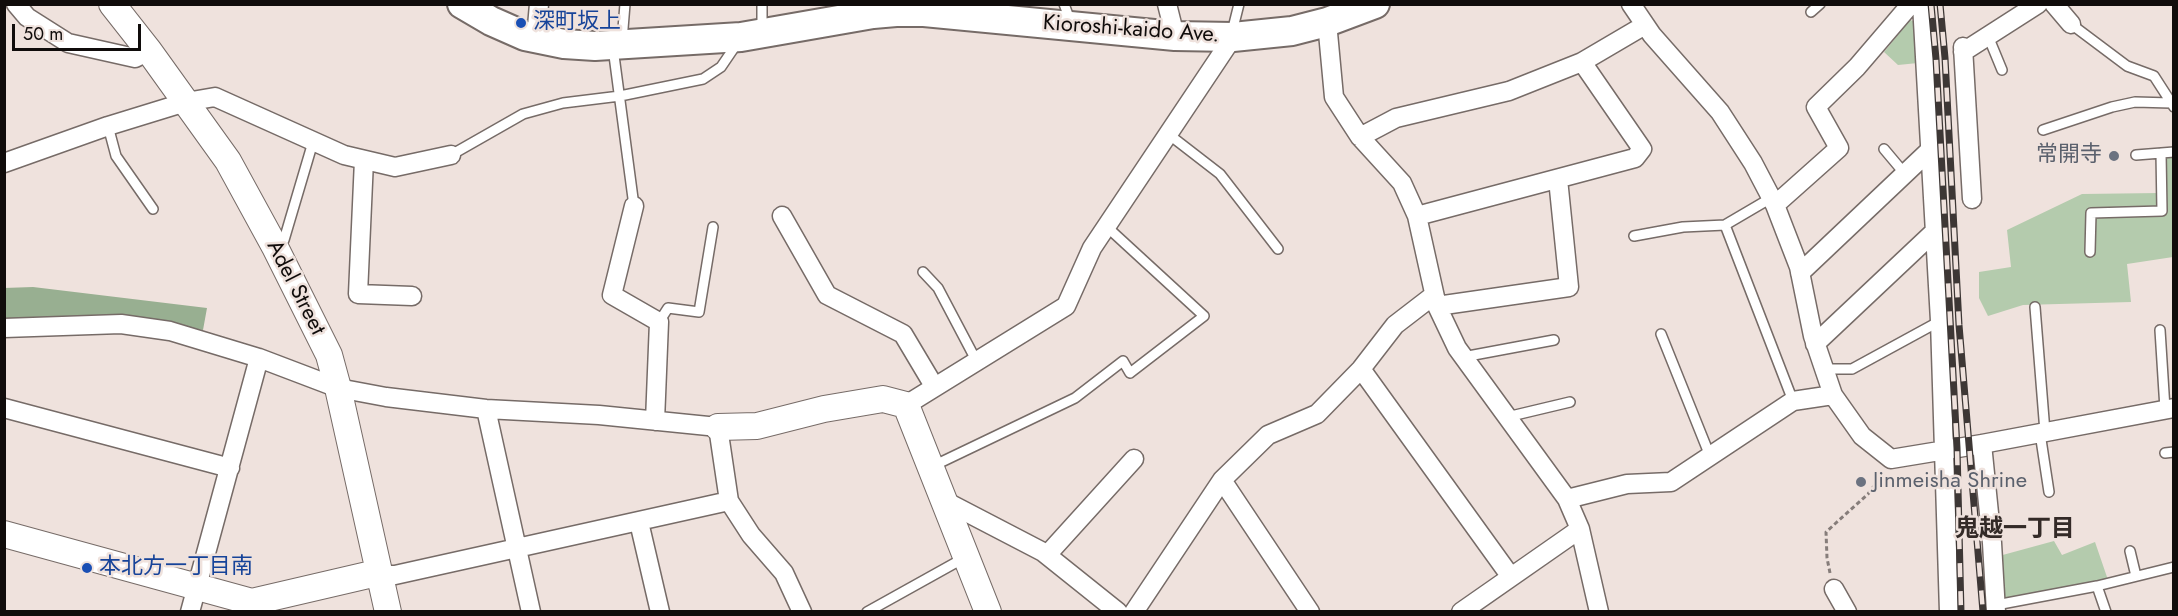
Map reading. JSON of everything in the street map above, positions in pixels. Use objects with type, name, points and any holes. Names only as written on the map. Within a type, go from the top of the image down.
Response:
[{"type":"main road","name":"Kioroshi-kaido Ave.","points":[[462,4],[491,21],[525,36],[564,44],[617,45],[751,35],[896,12],[924,12],[1034,24],[1068,15],[1174,36],[1232,37],[1292,31],[1327,22],[1375,4]]},
{"type":"street","points":[[4,10],[14,4],[27,17],[68,43],[135,58],[149,51]]},
{"type":"street","name":"Adel Street","points":[[112,4],[149,51],[228,161],[275,247],[328,355],[338,388],[388,612]]},
{"type":"street","points":[[536,38],[538,4]]},
{"type":"street","points":[[1167,4],[1174,36]]},
{"type":"street","points":[[1631,4],[1645,25],[1720,112],[1753,163],[1773,201],[1800,273],[1815,344],[1833,395],[1862,436],[1892,459],[2169,409]]},
{"type":"street","points":[[1773,201],[1839,148],[1816,107],[1857,67],[1911,4]]},
{"type":"street","points":[[1922,4],[1940,321],[1949,612]]},
{"type":"street","points":[[1972,199],[1963,49],[2038,4]]},
{"type":"street","points":[[2054,4],[2071,24]]},
{"type":"street","points":[[1327,22],[1334,98],[1360,137],[1402,183],[1416,216],[1435,301],[1463,357],[1567,499],[1580,529],[1599,612]]},
{"type":"street","points":[[1360,137],[1396,118],[1509,91],[1582,62],[1645,25]]},
{"type":"street","points":[[4,328],[121,324],[170,331],[259,358],[338,388],[386,397],[486,409],[599,415],[718,427],[757,426],[824,409],[883,399],[906,405],[1066,306],[1092,248],[1232,37]]},
{"type":"street","points":[[1416,216],[1635,158],[1642,149],[1582,62]]},
{"type":"street","points":[[6,159],[186,102],[215,97],[313,142],[344,155],[364,160],[395,166],[451,155]]},
{"type":"street","points":[[1800,273],[1930,150]]},
{"type":"street","points":[[364,160],[357,294],[412,296]]},
{"type":"street","points":[[1134,612],[1222,480],[1268,435],[1317,414],[1361,369],[1395,325],[1435,301],[1569,287],[1558,179]]},
{"type":"street","points":[[634,206],[612,295],[659,322],[655,420]]},
{"type":"street","points":[[782,216],[827,295],[903,334],[934,386]]},
{"type":"street","points":[[1815,344],[1934,232]]},
{"type":"street","points":[[190,612],[259,358]]},
{"type":"street","points":[[1361,369],[1511,577]]},
{"type":"street","points":[[1567,499],[1627,484],[1671,482],[1793,401],[1833,395]]},
{"type":"street","points":[[906,405],[987,612]]},
{"type":"street","points":[[4,408],[230,468]]},
{"type":"street","points":[[486,409],[531,612]]},
{"type":"street","points":[[718,427],[729,501],[751,535],[784,573],[802,612]]},
{"type":"street","points":[[1982,444],[1996,608]]},
{"type":"street","points":[[1047,555],[1134,459]]},
{"type":"street","points":[[1222,480],[1310,612]]},
{"type":"street","points":[[943,500],[1047,555],[1118,612]]},
{"type":"street","points":[[4,534],[196,587],[253,607],[368,575],[395,576],[729,501]]},
{"type":"street","points":[[639,522],[660,612]]},
{"type":"street","points":[[1461,612],[1580,529]]},
{"type":"street","points":[[1834,589],[1847,612]]},
{"type":"lane","points":[[625,4],[617,45],[620,96],[634,206]]},
{"type":"lane","points":[[451,155],[523,114],[563,103],[620,96],[703,79],[721,67],[751,35],[762,4]]},
{"type":"lane","points":[[1232,37],[1239,4]]},
{"type":"lane","points":[[1811,12],[1820,4]]},
{"type":"lane","points":[[2071,24],[2127,66],[2154,76],[2172,105]]},
{"type":"lane","points":[[1988,36],[2002,70]]},
{"type":"lane","points":[[2043,130],[2112,107],[2136,102],[2172,105]]},
{"type":"lane","points":[[108,126],[116,156],[153,209]]},
{"type":"lane","points":[[1167,133],[1220,174],[1278,249]]},
{"type":"lane","points":[[275,247],[284,240],[313,142]]},
{"type":"lane","points":[[1884,149],[1905,174]]},
{"type":"lane","points":[[2136,155],[2174,152]]},
{"type":"lane","points":[[2090,252],[2091,213],[2162,211],[2161,153]]},
{"type":"lane","points":[[1634,236],[1683,227],[1725,225],[1773,201]]},
{"type":"lane","points":[[1725,225],[1793,401]]},
{"type":"lane","points":[[930,467],[1076,398],[1123,361],[1131,373],[1204,316],[1106,226]]},
{"type":"lane","points":[[659,322],[668,308],[699,312],[713,227]]},
{"type":"lane","points":[[923,272],[939,288],[977,362]]},
{"type":"lane","points":[[2035,307],[2042,433],[2049,492]]},
{"type":"lane","points":[[1824,369],[1852,369],[1940,321]]},
{"type":"lane","points":[[2160,330],[2169,409]]},
{"type":"lane","points":[[1661,334],[1710,456]]},
{"type":"lane","points":[[1463,357],[1554,340]]},
{"type":"lane","points":[[1507,417],[1570,402]]},
{"type":"lane","points":[[2130,551],[2136,576]]},
{"type":"lane","points":[[867,612],[966,557]]},
{"type":"lane","points":[[1996,608],[2174,567]]},
{"type":"lane","points":[[2097,586],[2106,612]]},
{"type":"path","points":[[1834,589],[1827,558],[1826,532],[1868,494],[1892,459]]},
{"type":"green space","points":[[1910,20],[1917,22],[1918,63],[1898,65],[1884,52]]},
{"type":"green space","points":[[2173,155],[2173,257],[2127,264],[2131,302],[2023,305],[1988,316],[1979,298],[1979,272],[2011,267],[2007,230],[2082,194],[2159,193],[2164,156]]},
{"type":"green space","points":[[33,287],[207,308],[203,330],[83,317],[5,320],[4,288]]},
{"type":"green space","points":[[2054,541],[2062,555],[2095,542],[2108,580],[2005,599],[2000,594],[1999,556]]},
{"type":"railway","points":[[1931,4],[1957,448],[1961,612]]},
{"type":"railway","points":[[1940,4],[1945,58],[1959,325],[1983,612]]},
{"type":"place","name":"深町坂上","points":[[521,23]]},
{"type":"place","name":"常開寺","points":[[2114,156]]},
{"type":"place","name":"Jinmeisha Shrine","points":[[1861,482]]},
{"type":"place","name":"本北方一丁目南","points":[[87,568]]},
{"type":"district","name":"鬼越一丁目","points":[[2015,530]]}]
